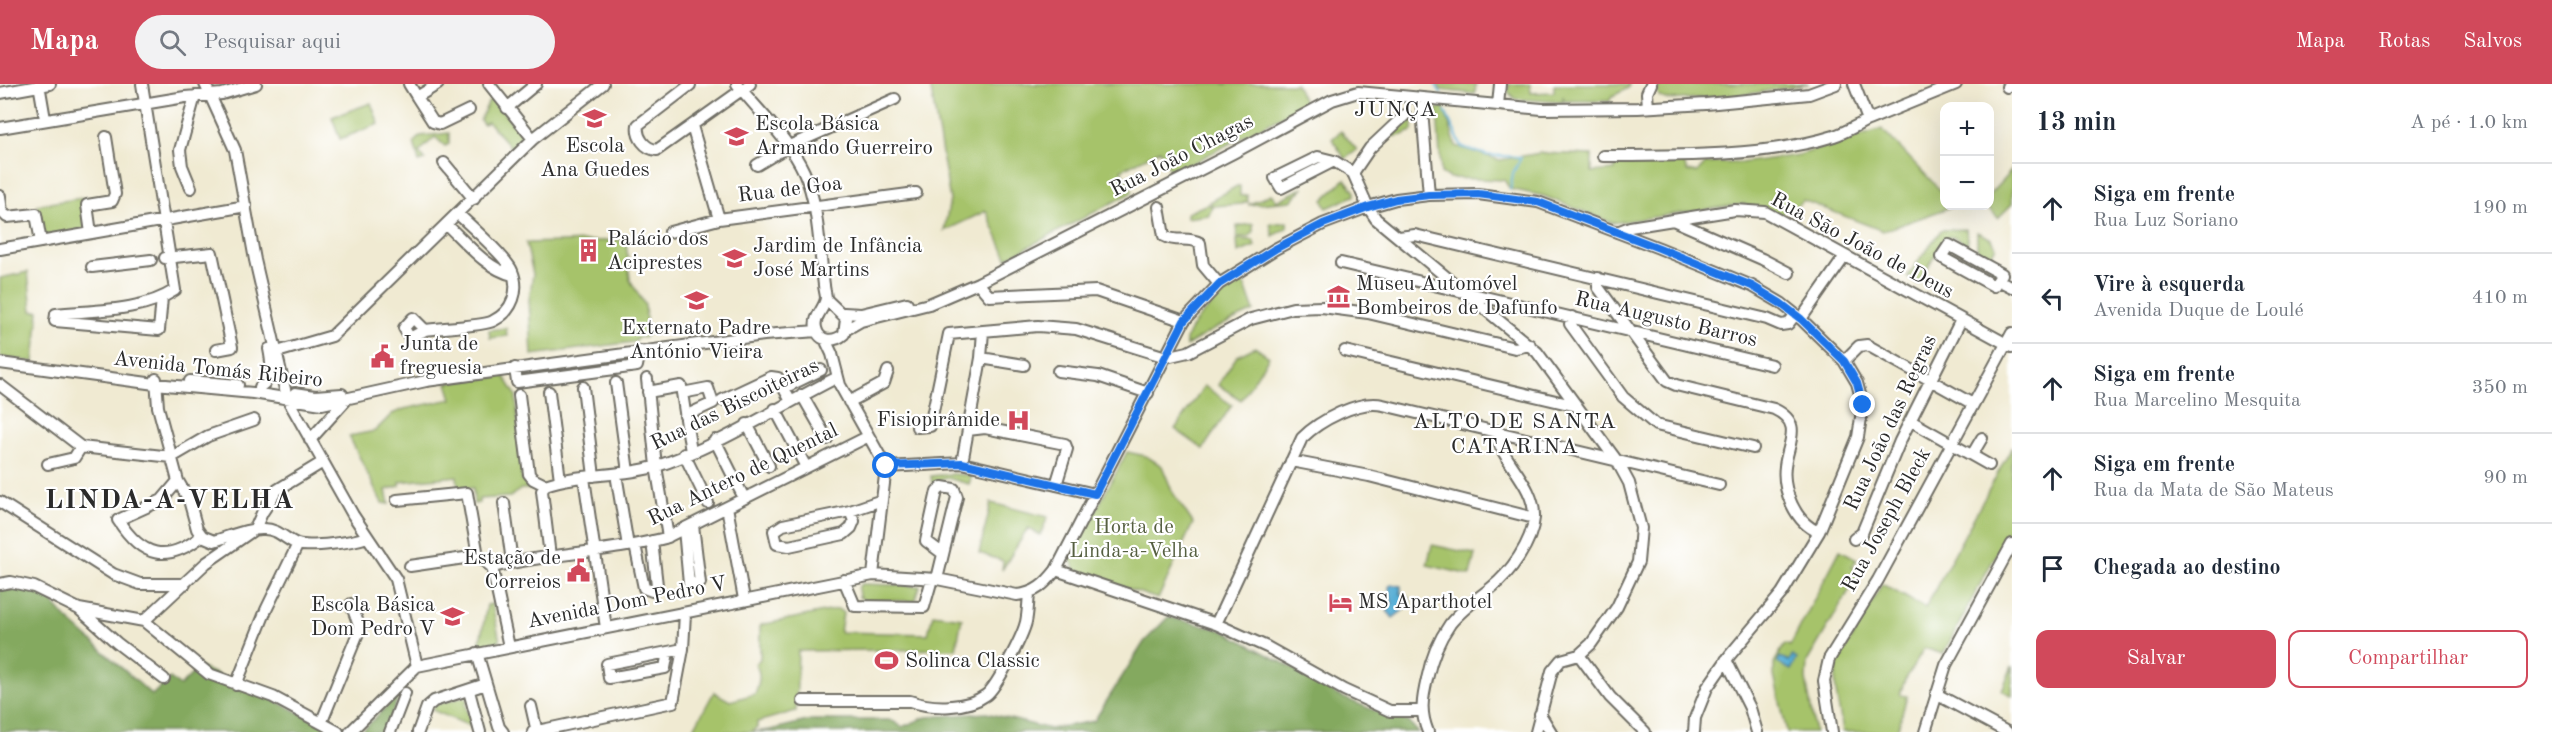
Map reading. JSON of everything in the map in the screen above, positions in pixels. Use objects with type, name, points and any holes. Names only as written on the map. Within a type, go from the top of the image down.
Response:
[{"type":"street","points":[[142,84],[168,258],[175,290],[162,298],[145,303],[56,314],[56,321],[159,330],[162,298]]},
{"type":"street","points":[[0,128],[195,96],[207,89],[222,94],[256,84]]},
{"type":"street","points":[[409,84],[433,122],[440,124],[469,110]]},
{"type":"street","points":[[417,97],[438,84]]},
{"type":"street","points":[[489,84],[533,139]]},
{"type":"street","points":[[507,108],[536,84]]},
{"type":"street","points":[[277,352],[332,336],[533,139],[603,84]]},
{"type":"street","points":[[1498,105],[1500,84]]},
{"type":"street","points":[[1648,107],[1647,93],[1651,84]]},
{"type":"street","name":"Rua João Chagas","points":[[847,329],[861,321],[929,304],[978,283],[1332,100],[1358,92],[1542,109],[1706,104],[1809,94],[1836,84]]},
{"type":"street","points":[[1854,84],[1868,120]]},
{"type":"street","points":[[1603,156],[1675,156],[1774,148],[1835,135],[1956,84]]},
{"type":"street","points":[[0,93],[43,85],[45,119]]},
{"type":"street","points":[[690,85],[638,125],[637,133],[651,150],[657,150],[692,126],[743,86],[804,172],[813,207],[826,299],[822,329],[832,354],[836,378],[867,437],[886,466],[873,575]]},
{"type":"street","points":[[207,89],[232,140],[255,260],[286,395],[322,462],[367,537],[396,579],[417,666],[350,732]]},
{"type":"street","points":[[192,188],[182,166],[180,150],[195,96]]},
{"type":"street","points":[[1421,98],[1429,195]]},
{"type":"street","points":[[757,165],[787,147],[895,99]]},
{"type":"street","points":[[1353,173],[1370,148],[1406,115]]},
{"type":"street","points":[[692,126],[719,219]]},
{"type":"street","points":[[91,233],[87,205],[112,201],[115,194],[106,136]]},
{"type":"street","points":[[1334,161],[1281,188],[1275,178],[1318,157],[1334,161],[1353,173],[1376,219],[1530,345],[1617,461],[1629,483],[1638,512],[1641,546],[1634,574],[1617,607],[1591,644],[1579,655],[1561,660],[1552,671],[1536,732]]},
{"type":"street","points":[[444,163],[474,199]]},
{"type":"street","name":"Rua de Goa","points":[[670,232],[719,219],[916,193]]},
{"type":"street","points":[[803,701],[910,701],[922,705],[944,706],[972,702],[988,694],[1008,661],[1026,623],[1029,594],[1045,585],[1056,570],[1184,321],[1219,284],[1275,249],[1323,224],[1368,207],[1396,199],[1429,195],[1478,194],[1538,202],[1752,286],[1798,317],[1844,361],[1857,383],[1863,405],[1862,418],[1851,454],[1819,532],[1782,593],[1726,660],[1707,688],[1695,718],[1694,732]]},
{"type":"street","points":[[0,196],[2,212],[7,217],[36,214],[41,242]]},
{"type":"street","points":[[0,249],[246,206]]},
{"type":"street","points":[[1159,207],[1164,236],[1171,240],[1194,239],[1200,243],[1203,266],[1219,284]]},
{"type":"street","name":"Rua São João de Deus","points":[[1617,232],[1630,227],[1735,210],[1765,212],[2009,345]]},
{"type":"street","points":[[425,330],[493,321],[510,307],[516,294],[513,271],[458,214]]},
{"type":"street","points":[[1675,221],[1789,273]]},
{"type":"street","points":[[447,225],[486,261],[513,276]]},
{"type":"street","points":[[1399,237],[1415,236],[1598,278],[1767,319],[1781,325],[1788,324],[1798,317],[1845,256]]},
{"type":"street","points":[[1948,245],[2002,274],[1998,280],[1994,286],[1941,257],[1948,245]]},
{"type":"street","points":[[168,258],[212,253],[232,347],[216,350]]},
{"type":"street","points":[[92,267],[151,260]]},
{"type":"street","name":"Rua Augusto Barros","points":[[1341,263],[1772,365]]},
{"type":"street","points":[[1598,278],[1598,288],[1659,374],[1670,383],[1774,409],[1786,417],[1792,434],[1785,469],[1787,490],[1799,518],[1819,532]]},
{"type":"street","points":[[1998,280],[2012,288]]},
{"type":"street","points":[[978,283],[989,296],[1096,291],[1184,321]]},
{"type":"street","name":"Rua João Chagas","points":[[822,329],[839,311],[861,314],[948,295]]},
{"type":"street","points":[[822,329],[840,338],[847,329],[846,318],[826,299]]},
{"type":"street","points":[[917,427],[930,426],[949,334],[1038,326],[1076,328],[1166,357],[1188,352],[1251,319],[1293,309],[1322,307],[1350,309],[1515,348],[1530,345]]},
{"type":"street","points":[[1572,317],[1570,324],[1623,397],[1656,425],[1753,448]]},
{"type":"street","name":"Rua João das Regras","points":[[1854,539],[1862,533],[1930,380],[1961,320]]},
{"type":"street","name":"Avenida Tomás Ribeiro","points":[[6,364],[286,395],[351,396],[426,381],[515,368],[764,334],[822,329]]},
{"type":"street","points":[[260,387],[270,378],[272,371],[269,343],[272,331]]},
{"type":"street","points":[[962,463],[981,358],[983,331]]},
{"type":"street","name":"Rua Joseph Bleck","points":[[1832,732],[1824,681],[1829,658],[1878,580],[1973,404],[2009,345],[2012,333]]},
{"type":"street","points":[[1844,361],[1863,344],[1973,404]]},
{"type":"street","points":[[1345,351],[1577,406]]},
{"type":"street","points":[[981,358],[1024,365]]},
{"type":"street","points":[[6,364],[1,386],[81,447],[172,457],[208,436],[254,420]]},
{"type":"street","points":[[784,388],[821,370]]},
{"type":"street","points":[[849,402],[884,384],[888,371]]},
{"type":"street","points":[[1058,371],[1098,376],[1148,393]]},
{"type":"street","points":[[722,400],[771,377],[778,378],[791,401]]},
{"type":"street","name":"Rua das Biscoiteiras","points":[[545,485],[560,480],[628,472],[656,466],[715,440],[836,378]]},
{"type":"street","points":[[648,379],[656,466],[668,537]]},
{"type":"street","points":[[156,381],[158,407],[178,481],[189,500],[197,529],[202,536],[214,541],[255,529],[274,530],[298,544],[353,542],[367,537]]},
{"type":"street","name":"Avenida Tomás Ribeiro","points":[[156,381],[260,387],[286,395]]},
{"type":"street","points":[[616,383],[628,472]]},
{"type":"street","points":[[583,387],[593,550],[606,628]]},
{"type":"street","points":[[648,392],[708,388],[713,403],[685,416]]},
{"type":"street","points":[[681,389],[687,453],[708,503]]},
{"type":"street","points":[[549,392],[560,480]]},
{"type":"street","points":[[519,395],[529,474],[533,479],[545,485],[542,491],[550,556]]},
{"type":"street","points":[[802,395],[827,439]]},
{"type":"street","points":[[310,440],[351,396]]},
{"type":"street","points":[[1216,624],[1302,438],[1364,403],[1375,403],[1497,431],[1719,485]]},
{"type":"street","points":[[774,409],[806,467]]},
{"type":"street","points":[[1911,421],[1989,465]]},
{"type":"street","points":[[747,424],[770,466]]},
{"type":"street","points":[[968,430],[984,428],[1065,444],[1067,449],[1056,485]]},
{"type":"street","points":[[1428,732],[1421,711],[1429,666],[1440,641],[1456,617],[1510,569],[1527,540],[1534,518],[1525,483],[1499,444],[1497,431]]},
{"type":"street","name":"Rua Antero de Quental","points":[[492,567],[550,556],[632,545],[668,537],[867,437]]},
{"type":"street","points":[[1972,455],[1982,438]]},
{"type":"street","points":[[715,440],[744,498]]},
{"type":"street","points":[[48,464],[74,458],[81,447]]},
{"type":"street","points":[[1291,461],[1369,477],[1534,518]]},
{"type":"street","points":[[144,621],[206,563],[255,529],[277,490],[322,462]]},
{"type":"street","points":[[886,466],[962,463],[1095,494]]},
{"type":"street","points":[[617,480],[644,588],[652,591],[657,585],[652,541]]},
{"type":"street","points":[[178,481],[162,500],[118,520],[130,539],[147,551],[172,553],[190,545],[202,536]]},
{"type":"street","points":[[844,580],[855,606],[924,607],[935,579],[942,553],[957,497],[954,489],[942,487],[937,491],[926,541],[942,553]]},
{"type":"street","points":[[397,500],[467,493],[478,556],[492,567],[509,647]]},
{"type":"street","points":[[850,511],[854,521],[844,534],[789,546],[777,544],[774,531],[783,525],[850,511],[882,500]]},
{"type":"street","points":[[0,502],[113,574],[140,584],[185,584]]},
{"type":"street","points":[[504,503],[512,562]]},
{"type":"street","points":[[727,507],[744,599]]},
{"type":"street","points":[[236,684],[266,610],[298,544]]},
{"type":"street","points":[[1925,732],[1936,694],[1958,640],[2011,549]]},
{"type":"street","points":[[410,566],[478,556]]},
{"type":"street","points":[[1056,570],[1091,584],[1216,624],[1267,647],[1344,690],[1390,711],[1421,711]]},
{"type":"street","name":"Avenida Dom Pedro V","points":[[417,666],[873,575],[935,579],[1017,595],[1029,594]]},
{"type":"street","points":[[0,584],[11,582],[34,587],[79,609],[144,621],[209,674],[273,697],[338,732]]},
{"type":"street","points":[[322,722],[360,628],[351,604]]},
{"type":"street","points":[[79,609],[117,643],[164,679]]},
{"type":"street","points":[[533,732],[673,702],[683,649],[685,613]]},
{"type":"street","points":[[669,652],[665,668],[609,678],[607,664],[683,649]]},
{"type":"street","points":[[477,653],[503,732]]},
{"type":"street","points":[[1579,655],[1610,697],[1645,732]]},
{"type":"street","points":[[1726,660],[1750,708],[1757,732]]},
{"type":"street","points":[[418,732],[427,707],[434,701],[486,684]]},
{"type":"street","points":[[469,691],[480,732]]},
{"type":"street","points":[[390,732],[405,693]]},
{"type":"street","points":[[1936,694],[2007,732]]},
{"type":"street","points":[[531,706],[538,732]]},
{"type":"street","points":[[1540,714],[1551,732]]},
{"type":"green space","points":[[930,84],[1296,84],[1305,104],[1172,174],[1160,150],[1121,170],[1133,192],[1007,258],[986,211],[944,231],[950,200]]},
{"type":"green space","points":[[1438,84],[1476,84],[1475,94],[1441,90]]},
{"type":"green space","points":[[1508,84],[1530,84],[1531,93],[1554,92],[1554,84],[1629,84],[1628,88],[1611,97],[1610,101],[1564,101],[1563,96],[1563,102],[1515,99],[1508,92]]},
{"type":"green space","points":[[1660,84],[1809,84],[1736,96],[1668,100],[1660,97],[1657,92]]},
{"type":"green space","points":[[491,97],[525,138],[512,149],[488,122],[483,124],[480,120]]},
{"type":"green space","points":[[371,103],[379,124],[340,139],[332,117]]},
{"type":"green space","points":[[1444,107],[1456,146],[1500,160],[1540,153],[1592,155],[1592,172],[1615,170],[1614,161],[1683,160],[1687,171],[1697,173],[1706,163],[1740,163],[1799,155],[1882,129],[1940,190],[1940,210],[1943,210],[1883,231],[1803,200],[1794,208],[1785,206],[1783,216],[1744,204],[1613,223],[1544,196],[1510,189],[1504,180],[1449,178],[1441,173],[1437,108]]},
{"type":"green space","points":[[1414,119],[1412,131],[1388,137]]},
{"type":"green space","points":[[1341,131],[1357,150],[1345,159],[1332,139]]},
{"type":"green space","points":[[449,133],[449,144],[445,146],[435,137],[419,152],[425,160],[419,162],[414,142],[420,136]]},
{"type":"green space","points":[[2012,170],[2012,204],[1998,218],[1990,210],[1994,210],[1994,190]]},
{"type":"green space","points":[[1345,179],[1355,192],[1354,196],[1327,208],[1323,200]]},
{"type":"green space","points":[[1240,186],[1240,196],[1247,195],[1248,202],[1214,206],[1209,202]]},
{"type":"green space","points":[[1304,187],[1291,201],[1248,205],[1271,194],[1277,201]]},
{"type":"green space","points":[[82,198],[85,229],[42,237],[37,205]]},
{"type":"green space","points":[[1207,204],[1212,206],[1209,215],[1187,218],[1187,213]]},
{"type":"green space","points":[[1287,222],[1288,227],[1273,236],[1270,224]]},
{"type":"green space","points":[[1253,224],[1253,233],[1248,237],[1237,237],[1237,226]]},
{"type":"green space","points":[[1966,229],[1968,245],[1954,237],[1946,238],[1918,284],[1907,277],[1941,230]]},
{"type":"green space","points":[[1977,232],[1992,239],[1996,247],[1991,255],[1977,250]]},
{"type":"green space","points":[[1237,239],[1253,240],[1255,246],[1238,253]]},
{"type":"green space","points":[[626,240],[630,280],[645,305],[647,335],[644,338],[639,337],[634,342],[532,355],[529,300],[533,274],[526,243]]},
{"type":"green space","points":[[28,272],[32,311],[39,311],[34,362],[0,357],[0,278]]},
{"type":"green space","points":[[1240,281],[1245,286],[1254,311],[1218,327],[1186,346],[1187,338],[1197,320],[1215,301]]},
{"type":"green space","points":[[506,328],[507,336],[490,338],[489,330]]},
{"type":"green space","points":[[1255,347],[1269,357],[1241,400],[1218,385],[1237,356]]},
{"type":"green space","points":[[504,376],[516,395],[522,480],[532,486],[531,489],[521,489],[510,497],[479,499],[479,503],[474,504],[473,488],[458,489],[457,476],[400,482],[400,486],[386,490],[389,504],[382,503],[349,436],[375,431],[392,414],[404,409],[452,399],[447,383]]},
{"type":"green space","points":[[1204,386],[1232,405],[1203,449],[1175,429]]},
{"type":"green space","points":[[2012,447],[2012,524],[1943,654],[1924,648],[1904,682],[1900,695],[1907,696],[1897,732],[1843,732],[1835,681],[1838,663],[1882,584],[1925,608]]},
{"type":"green space","name":"Horta de Linda-a-Velha","points":[[1127,452],[1146,456],[1162,466],[1173,493],[1193,523],[1158,599],[1076,571],[1070,559]]},
{"type":"green space","points":[[972,475],[969,484],[947,478],[932,483],[931,476]]},
{"type":"green space","points":[[991,503],[1048,517],[1040,535],[1028,528],[1002,570],[1003,561],[979,553]]},
{"type":"green space","points":[[1432,545],[1475,554],[1470,575],[1427,565]]},
{"type":"green space","points":[[1840,550],[1857,559],[1852,567],[1860,572],[1807,662],[1806,679],[1815,732],[1787,732],[1774,676],[1774,663],[1785,644],[1790,646]]},
{"type":"green space","points":[[861,584],[920,586],[915,601],[864,600],[859,597],[858,588]]},
{"type":"green space","points":[[21,587],[50,599],[66,618],[152,695],[170,678],[180,686],[199,667],[256,691],[338,732],[0,732],[0,588]]},
{"type":"green space","points":[[492,604],[500,641],[479,647],[487,605]]},
{"type":"green space","points":[[838,609],[843,613],[840,632],[928,634],[933,614],[962,618],[956,649],[798,651],[796,711],[757,722],[757,727],[751,732],[692,732],[714,692],[730,701],[755,694],[759,679],[759,671],[755,664],[760,659],[760,625]]},
{"type":"green space","points":[[1168,617],[1222,630],[1313,679],[1337,695],[1409,722],[1418,732],[752,732],[811,720],[891,720],[902,727],[926,717],[987,713],[1050,729],[1094,721],[1144,642]]},
{"type":"green space","points":[[2012,666],[2012,696],[2002,690]]},
{"type":"green space","points":[[400,693],[385,732],[359,732],[362,731]]},
{"type":"green space","points":[[463,697],[469,701],[465,703],[472,727],[432,710],[435,705]]},
{"type":"water","points":[[1391,584],[1401,586],[1401,594],[1409,598],[1410,605],[1393,618],[1387,611],[1392,603],[1389,587]]},
{"type":"water","points":[[1792,656],[1797,659],[1791,670],[1777,663],[1780,657],[1789,661]]},
{"type":"waterway","points":[[1435,84],[1441,93]]},
{"type":"waterway","points":[[1445,111],[1462,147],[1487,155],[1521,157],[1513,173],[1510,190]]},
{"type":"place","name":"Escola Ana Guedes","points":[[595,118]]},
{"type":"place","name":"Escola Básica Armando Guerreiro","points":[[737,136]]},
{"type":"place","name":"Palácio dos Aciprestes","points":[[589,251]]},
{"type":"place","name":"Jardim de Infância José Martins","points":[[735,258]]},
{"type":"place","name":"Museu Automóvel Bombeiros de Dafunfo","points":[[1338,296]]},
{"type":"place","name":"Externato Padre António Vieira","points":[[696,300]]},
{"type":"place","name":"Junta de freguesia","points":[[382,356]]},
{"type":"place","name":"Fisiopirâmide","points":[[1018,420]]},
{"type":"place","name":"Estação de Correios","points":[[579,570]]},
{"type":"place","name":"MS Aparthotel","points":[[1340,602]]},
{"type":"place","name":"Escola Básica Dom Pedro V","points":[[453,617]]},
{"type":"place","name":"Solinca Classic","points":[[887,661]]},
{"type":"district","name":"JUNÇA","points":[[1396,110]]},
{"type":"district","name":"ALTO DE SANTA CATARINA","points":[[1515,434]]},
{"type":"district","name":"LINDA-A-VELHA","points":[[170,500]]},
{"type":"route","points":[[886,466],[962,463],[1095,494],[1184,321],[1219,284],[1275,249],[1323,224],[1396,199],[1449,194],[1478,194],[1538,202],[1752,286],[1801,319],[1844,361],[1857,383],[1863,405]]}]
